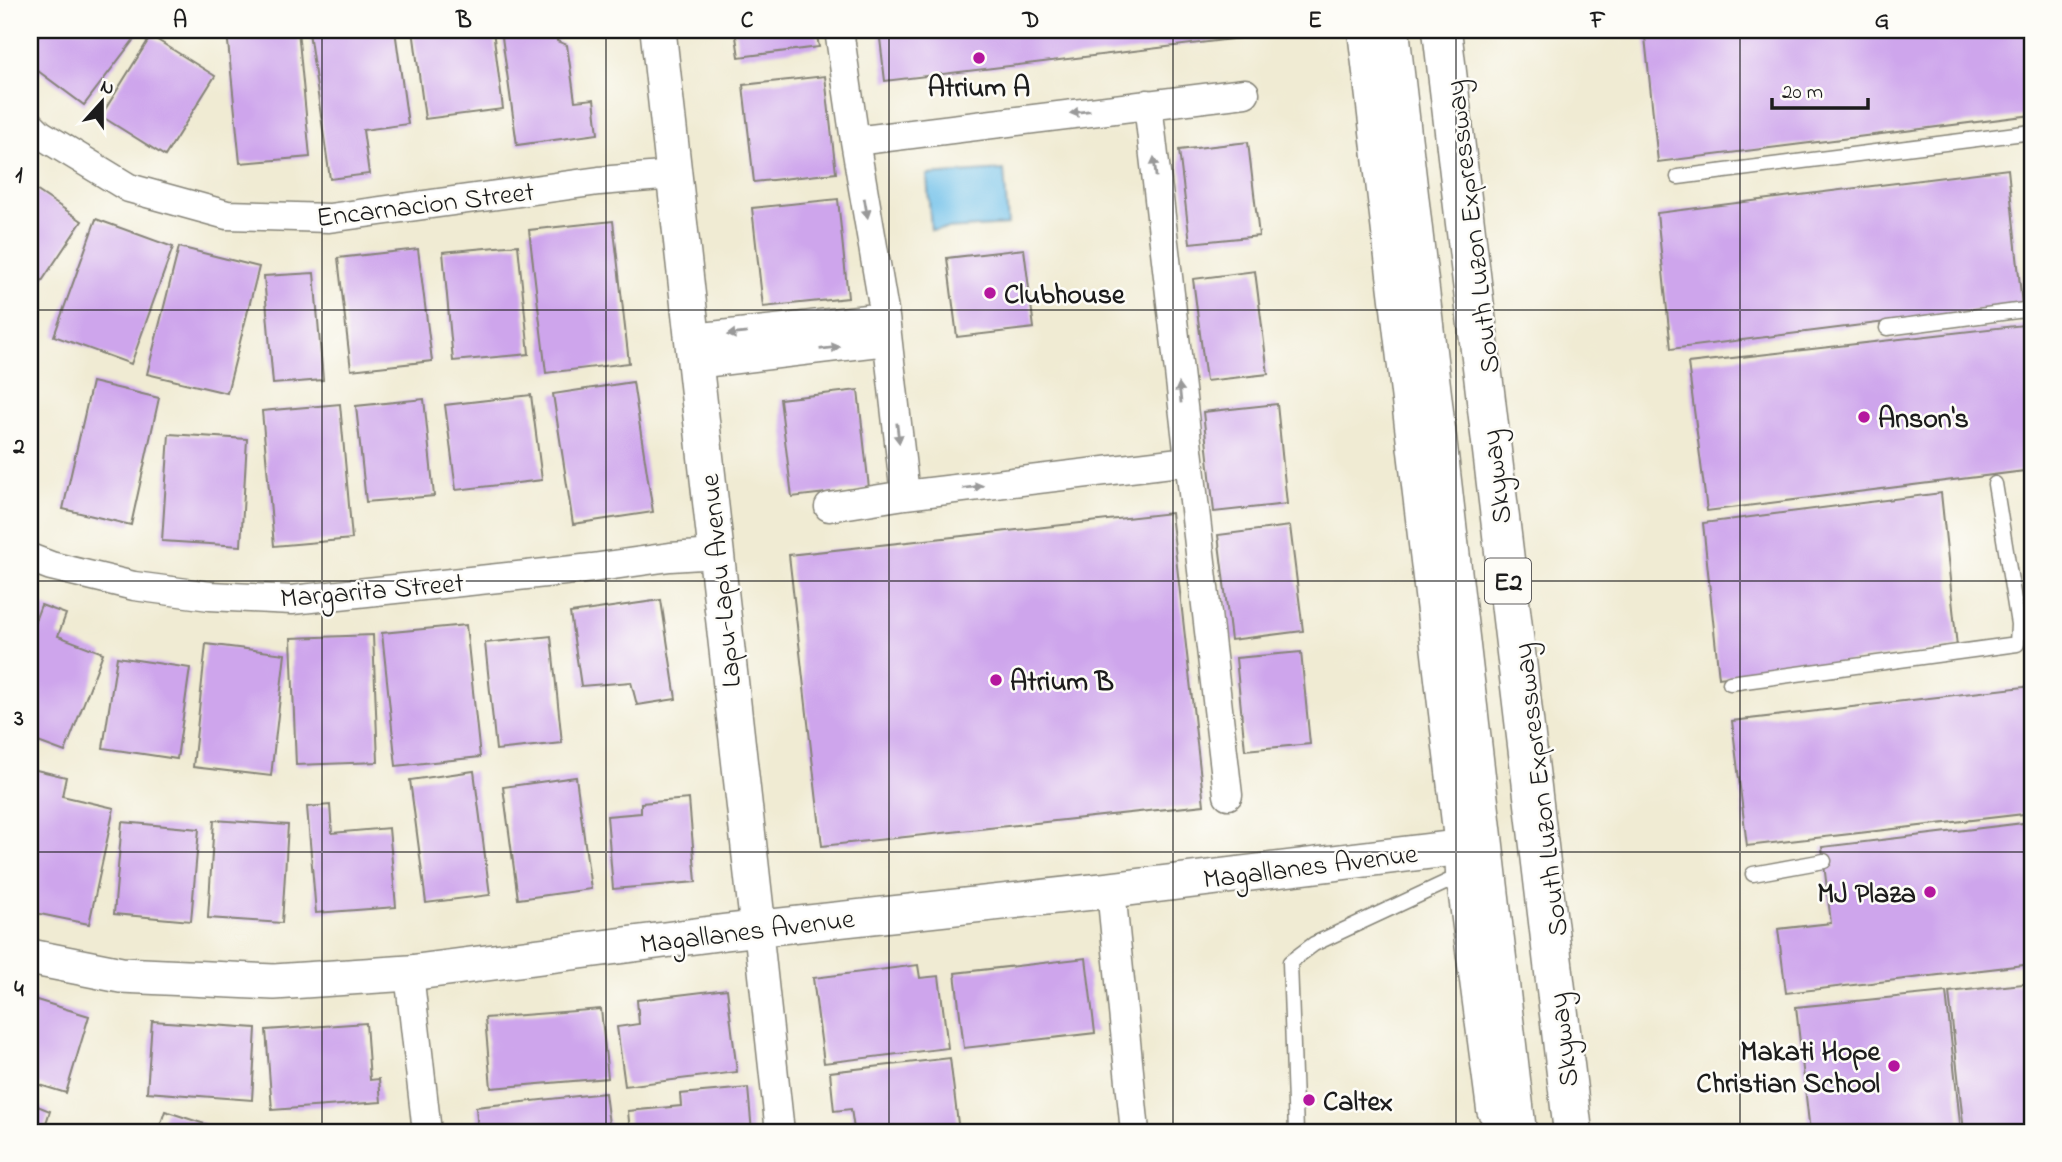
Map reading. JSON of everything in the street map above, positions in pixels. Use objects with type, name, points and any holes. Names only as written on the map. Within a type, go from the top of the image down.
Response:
[{"type":"highway","points":[[1367,30],[1499,1132]]},
{"type":"highway","name":"Skyway","points":[[1390,30],[1517,1132]]},
{"type":"highway","name":"Skyway","points":[[1444,30],[1573,1132]]},
{"type":"highway","name":"South Luzon Expressway","points":[[1444,30],[1581,1132]]},
{"type":"street","name":"Lapu-Lapu Avenue","points":[[658,30],[780,1132]]},
{"type":"street","points":[[839,30],[886,329],[905,495]]},
{"type":"street","points":[[855,141],[1245,93]]},
{"type":"street","points":[[1148,104],[1228,794]]},
{"type":"street","name":"Encarnacion Street","points":[[30,124],[40,134],[130,188],[227,215],[329,218],[599,181],[675,175]]},
{"type":"street","points":[[694,351],[886,329]]},
{"type":"street","points":[[829,508],[905,495],[1188,461]]},
{"type":"street","name":"Margarita Street","points":[[30,558],[51,566],[134,586],[210,596],[292,600],[717,554]]},
{"type":"street","name":"Magallanes Avenue","points":[[30,957],[121,975],[274,982],[409,973],[758,928],[1111,890],[1465,860]]},
{"type":"street","points":[[1111,890],[1135,1132]]},
{"type":"street","points":[[409,973],[427,1132]]},
{"type":"lane","points":[[1678,177],[2032,132]]},
{"type":"lane","points":[[1887,328],[2032,309]]},
{"type":"lane","points":[[1730,683],[2017,644],[2025,623],[1995,484]]},
{"type":"lane","points":[[1296,1132],[1290,962],[1314,944],[1465,860]]},
{"type":"lane","points":[[1753,874],[1824,861]]},
{"type":"water","points":[[1004,170],[1008,225],[931,230],[927,175]]},
{"type":"building","points":[[43,30],[141,30],[84,105],[30,65],[30,47]]},
{"type":"building","points":[[298,30],[310,157],[240,163],[227,32]]},
{"type":"building","points":[[395,30],[408,124],[363,130],[369,174],[330,179],[309,32]]},
{"type":"building","points":[[413,30],[493,30],[503,109],[425,119]]},
{"type":"building","points":[[501,30],[556,30],[557,41],[567,45],[575,101],[594,99],[598,134],[517,145]]},
{"type":"building","points":[[735,30],[816,30],[819,47],[739,57]]},
{"type":"building","name":"Atrium A","points":[[879,30],[1265,30],[1266,35],[885,81]]},
{"type":"building","points":[[1699,30],[2032,30],[2032,115],[1658,162],[1645,37]]},
{"type":"building","points":[[151,36],[215,76],[165,156],[101,116]]},
{"type":"building","points":[[825,76],[836,173],[754,182],[743,85]]},
{"type":"building","points":[[1248,142],[1259,236],[1190,243],[1179,150]]},
{"type":"building","points":[[2008,169],[2022,305],[1671,349],[1657,213]]},
{"type":"building","points":[[30,186],[82,221],[30,299]]},
{"type":"building","points":[[838,199],[848,298],[763,307],[752,208]]},
{"type":"building","points":[[96,219],[173,247],[131,364],[54,336]]},
{"type":"building","points":[[613,221],[629,363],[546,373],[529,230]]},
{"type":"building","points":[[518,245],[529,354],[453,361],[443,252]]},
{"type":"building","points":[[179,247],[259,267],[227,393],[147,374]]},
{"type":"building","points":[[418,249],[432,361],[351,370],[338,258]]},
{"type":"building","name":"Clubhouse","points":[[1024,249],[1034,328],[957,337],[947,258]]},
{"type":"building","points":[[1255,271],[1268,374],[1206,381],[1193,279]]},
{"type":"building","points":[[314,273],[323,380],[273,384],[264,276]]},
{"type":"building","name":"Anson's","points":[[2032,324],[2032,470],[1707,511],[1688,363]]},
{"type":"building","points":[[92,382],[159,398],[131,525],[63,509]]},
{"type":"building","points":[[633,382],[653,512],[573,524],[553,394]]},
{"type":"building","points":[[858,390],[869,488],[792,497],[780,399]]},
{"type":"building","points":[[531,395],[542,480],[456,490],[445,405]]},
{"type":"building","points":[[424,399],[434,496],[366,502],[356,406]]},
{"type":"building","points":[[340,404],[352,539],[274,546],[262,411]]},
{"type":"building","points":[[1277,404],[1287,504],[1214,512],[1203,412]]},
{"type":"building","points":[[169,434],[247,439],[241,546],[162,541]]},
{"type":"building","points":[[1941,493],[1957,647],[1719,678],[1703,523]]},
{"type":"building","name":"Atrium B","points":[[1171,513],[1204,805],[822,846],[789,555]]},
{"type":"building","points":[[1290,526],[1303,631],[1231,640],[1218,535]]},
{"type":"building","points":[[661,600],[676,699],[637,705],[631,682],[581,686],[570,613]]},
{"type":"building","points":[[41,605],[66,614],[58,636],[103,653],[65,752],[30,739],[30,634]]},
{"type":"building","points":[[466,625],[480,757],[396,766],[382,633]]},
{"type":"building","points":[[373,635],[378,762],[296,765],[291,638]]},
{"type":"building","points":[[551,636],[562,743],[496,750],[485,643]]},
{"type":"building","points":[[206,644],[285,654],[271,776],[193,767]]},
{"type":"building","points":[[1301,652],[1310,744],[1245,750],[1236,658]]},
{"type":"building","points":[[117,657],[190,668],[177,759],[103,748]]},
{"type":"building","points":[[2032,686],[2032,813],[1747,846],[1732,721]]},
{"type":"building","points":[[32,769],[66,777],[62,796],[114,808],[89,924],[30,912]]},
{"type":"building","points":[[474,771],[490,895],[426,903],[410,780]]},
{"type":"building","points":[[576,777],[591,889],[518,899],[503,787]]},
{"type":"building","points":[[689,799],[696,882],[613,889],[607,816],[641,813],[641,803]]},
{"type":"building","points":[[330,805],[332,833],[389,828],[396,907],[316,913],[307,807]]},
{"type":"building","points":[[214,820],[288,825],[282,923],[208,918]]},
{"type":"building","points":[[122,822],[199,829],[191,921],[114,914]]},
{"type":"building","name":"MJ Plaza","points":[[2032,822],[2032,964],[1786,993],[1778,929],[1831,923],[1822,847]]},
{"type":"building","points":[[1086,958],[1095,1033],[964,1048],[955,973]]},
{"type":"building","points":[[918,965],[920,978],[939,976],[948,1048],[824,1063],[813,978]]},
{"type":"building","points":[[2032,983],[2032,1130],[1964,1132],[1949,992]]},
{"type":"building","points":[[727,989],[737,1072],[625,1086],[617,1027],[639,1024],[637,1000]]},
{"type":"building","points":[[1946,992],[1961,1132],[1810,1132],[1796,1007]]},
{"type":"building","points":[[30,998],[89,1016],[66,1093],[30,1082]]},
{"type":"building","points":[[601,1009],[608,1078],[491,1088],[485,1018]]},
{"type":"building","points":[[152,1021],[256,1028],[252,1100],[147,1092]]},
{"type":"building","points":[[366,1023],[370,1080],[379,1079],[381,1102],[272,1110],[266,1030]]},
{"type":"building","points":[[950,1058],[959,1132],[840,1132],[854,1129],[851,1109],[834,1111],[830,1072]]},
{"type":"building","points":[[748,1088],[752,1132],[630,1132],[628,1111],[681,1106],[680,1094]]},
{"type":"building","points":[[605,1093],[610,1132],[478,1132],[476,1107]]},
{"type":"building","points":[[30,1103],[50,1111],[43,1132],[30,1132]]},
{"type":"building","points":[[165,1111],[229,1132],[158,1132]]},
{"type":"building","points":[[382,1125],[383,1132],[340,1132],[340,1131]]},
{"type":"place","name":"Atrium A","points":[[979,58]]},
{"type":"place","name":"Clubhouse","points":[[990,293]]},
{"type":"place","name":"Anson's","points":[[1864,417]]},
{"type":"place","name":"Atrium B","points":[[996,680]]},
{"type":"place","name":"MJ Plaza","points":[[1930,892]]},
{"type":"place","name":"Makati Hope Christian School","points":[[1894,1066]]},
{"type":"place","name":"Caltex","points":[[1309,1100]]}]
